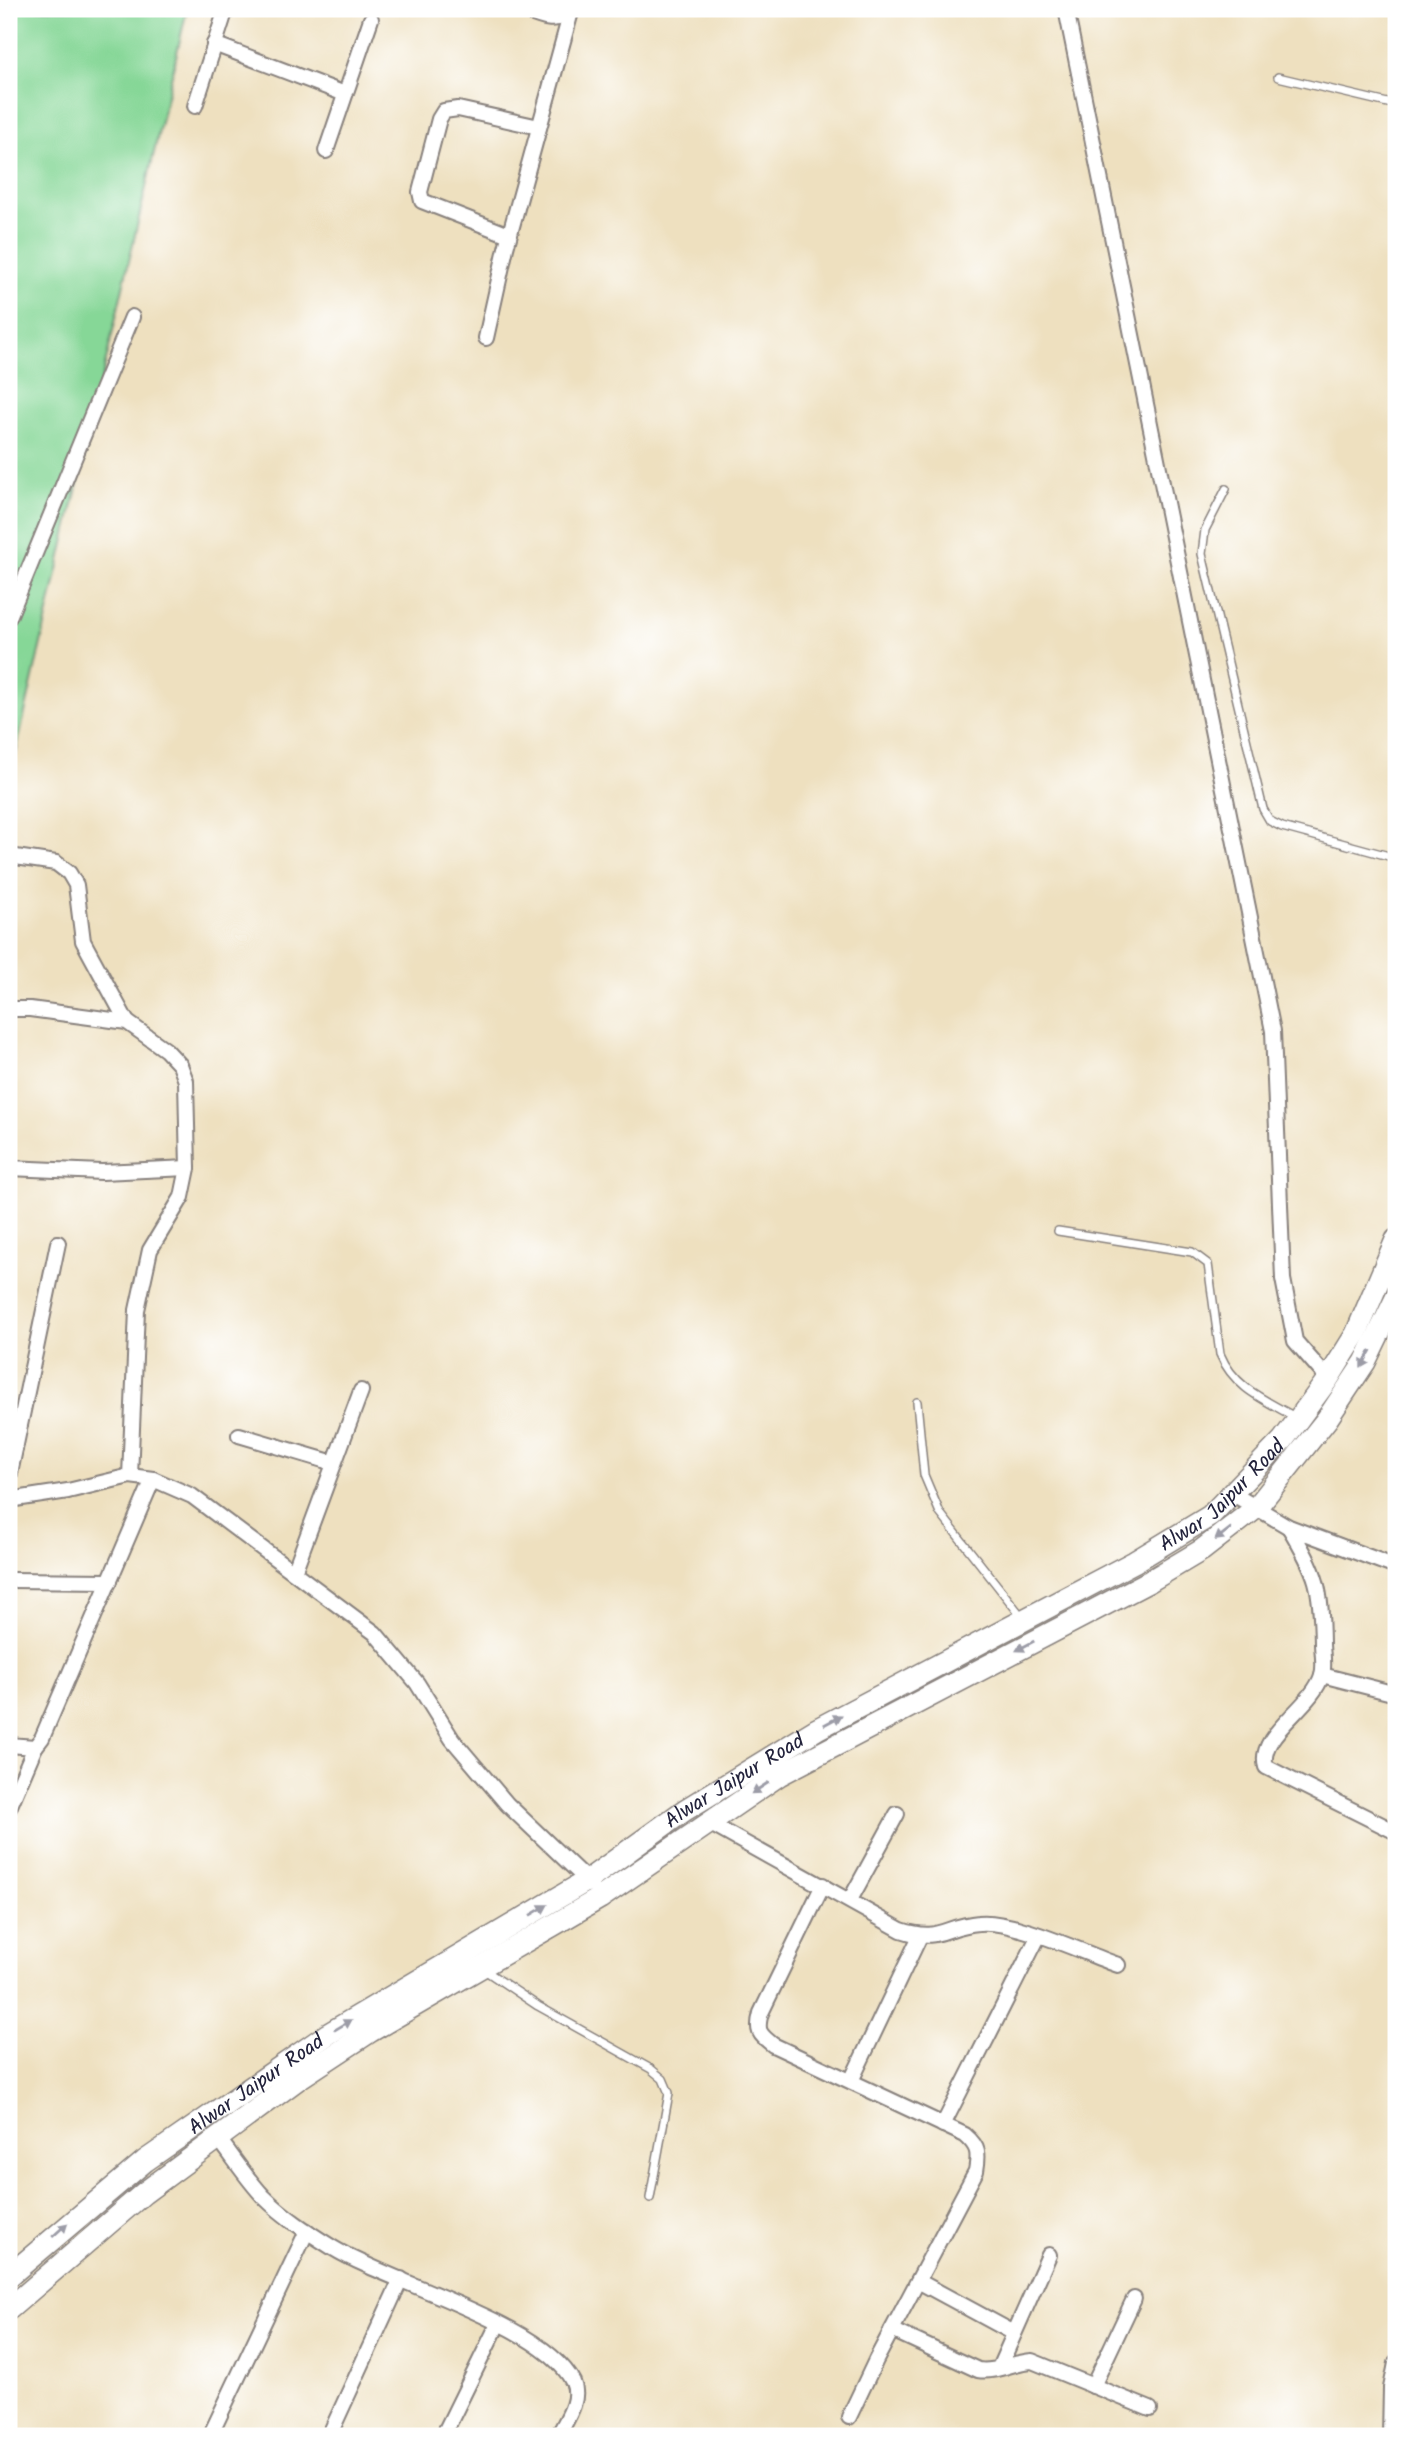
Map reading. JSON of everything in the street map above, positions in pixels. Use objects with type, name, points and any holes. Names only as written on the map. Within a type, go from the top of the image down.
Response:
[{"type":"main road","name":"Alwar Jaipur Road","points":[[9,2309],[144,2193],[218,2138],[298,2079],[371,2031],[482,1969],[594,1889],[685,1810],[817,1728],[1025,1621],[1181,1536],[1210,1516],[1298,1420],[1328,1379],[1356,1334],[1396,1240]]},
{"type":"main road","name":"Alwar Jaipur Road","points":[[9,2276],[71,2220],[204,2119],[328,2034],[594,1889],[834,1744],[1150,1581],[1202,1550],[1256,1508],[1327,1419],[1365,1362],[1396,1298]]},
{"type":"main road","points":[[9,2276],[26,2293]]},
{"type":"street","points":[[194,106],[226,9]]},
{"type":"street","points":[[521,9],[546,19],[561,19],[573,10]]},
{"type":"street","points":[[1066,9],[1273,1031],[1283,1279],[1295,1341],[1328,1379]]},
{"type":"street","points":[[486,338],[509,235],[573,10]]},
{"type":"street","points":[[326,151],[371,19]]},
{"type":"street","points":[[214,44],[345,94]]},
{"type":"street","points":[[509,235],[422,201],[420,192],[439,119],[444,111],[458,109],[539,127]]},
{"type":"street","points":[[9,617],[132,317]]},
{"type":"street","points":[[9,856],[56,863],[69,873],[76,885],[83,941],[127,1022],[166,1050],[180,1065],[186,1081],[188,1168],[182,1197],[150,1250],[137,1310],[130,1476]]},
{"type":"street","points":[[9,1009],[30,1009],[127,1022]]},
{"type":"street","points":[[9,1168],[102,1172],[188,1168]]},
{"type":"street","points":[[9,1478],[58,1243]]},
{"type":"street","points":[[294,1572],[360,1391]]},
{"type":"street","points":[[239,1435],[334,1463]]},
{"type":"street","points":[[9,1500],[68,1491],[130,1476],[153,1479],[192,1496],[375,1633],[417,1683],[452,1739],[507,1804],[594,1889]]},
{"type":"street","points":[[9,1808],[35,1747],[42,1738],[153,1479]]},
{"type":"street","points":[[1233,1494],[1289,1527],[1396,1567]]},
{"type":"street","points":[[1289,1527],[1315,1571],[1321,1602],[1322,1675],[1301,1710],[1266,1745],[1262,1756],[1266,1767],[1396,1832]]},
{"type":"street","points":[[9,1580],[110,1581]]},
{"type":"street","points":[[1322,1675],[1396,1694]]},
{"type":"street","points":[[9,1745],[35,1747]]},
{"type":"street","points":[[850,1900],[897,1814]]},
{"type":"street","points":[[707,1822],[901,1930],[931,1937],[978,1923],[1003,1925],[1118,1965]]},
{"type":"street","points":[[823,1885],[761,2013],[757,2028],[760,2035],[773,2045],[965,2135],[975,2143],[979,2154],[976,2171],[891,2330],[849,2417]]},
{"type":"street","points":[[851,2081],[920,1936]]},
{"type":"street","points":[[943,2124],[1038,1937]]},
{"type":"street","points":[[218,2138],[264,2197],[307,2231],[336,2249],[537,2344],[571,2379],[576,2390],[574,2405],[558,2436]]},
{"type":"street","points":[[210,2436],[307,2231]]},
{"type":"street","points":[[999,2368],[1049,2255]]},
{"type":"street","points":[[329,2436],[401,2279]]},
{"type":"street","points":[[918,2281],[1014,2333]]},
{"type":"street","points":[[1093,2386],[1134,2299]]},
{"type":"street","points":[[443,2436],[498,2324]]},
{"type":"street","points":[[891,2330],[978,2370],[989,2372],[1016,2361],[1032,2361],[1150,2409]]},
{"type":"street","points":[[1390,2436],[1391,2388],[1396,2363]]},
{"type":"lane","points":[[1278,78],[1396,105]]},
{"type":"lane","points":[[1226,489],[1205,530],[1202,554],[1263,809],[1270,821],[1282,827],[1396,858]]},
{"type":"lane","points":[[1058,1231],[1192,1251],[1205,1259],[1225,1365],[1243,1388],[1298,1420]]},
{"type":"lane","points":[[917,1402],[924,1475],[940,1513],[1025,1621]]},
{"type":"lane","points":[[482,1969],[538,2006],[651,2069],[663,2079],[669,2093],[650,2197]]},
{"type":"green space","points":[[9,9],[187,9],[9,782]]}]
